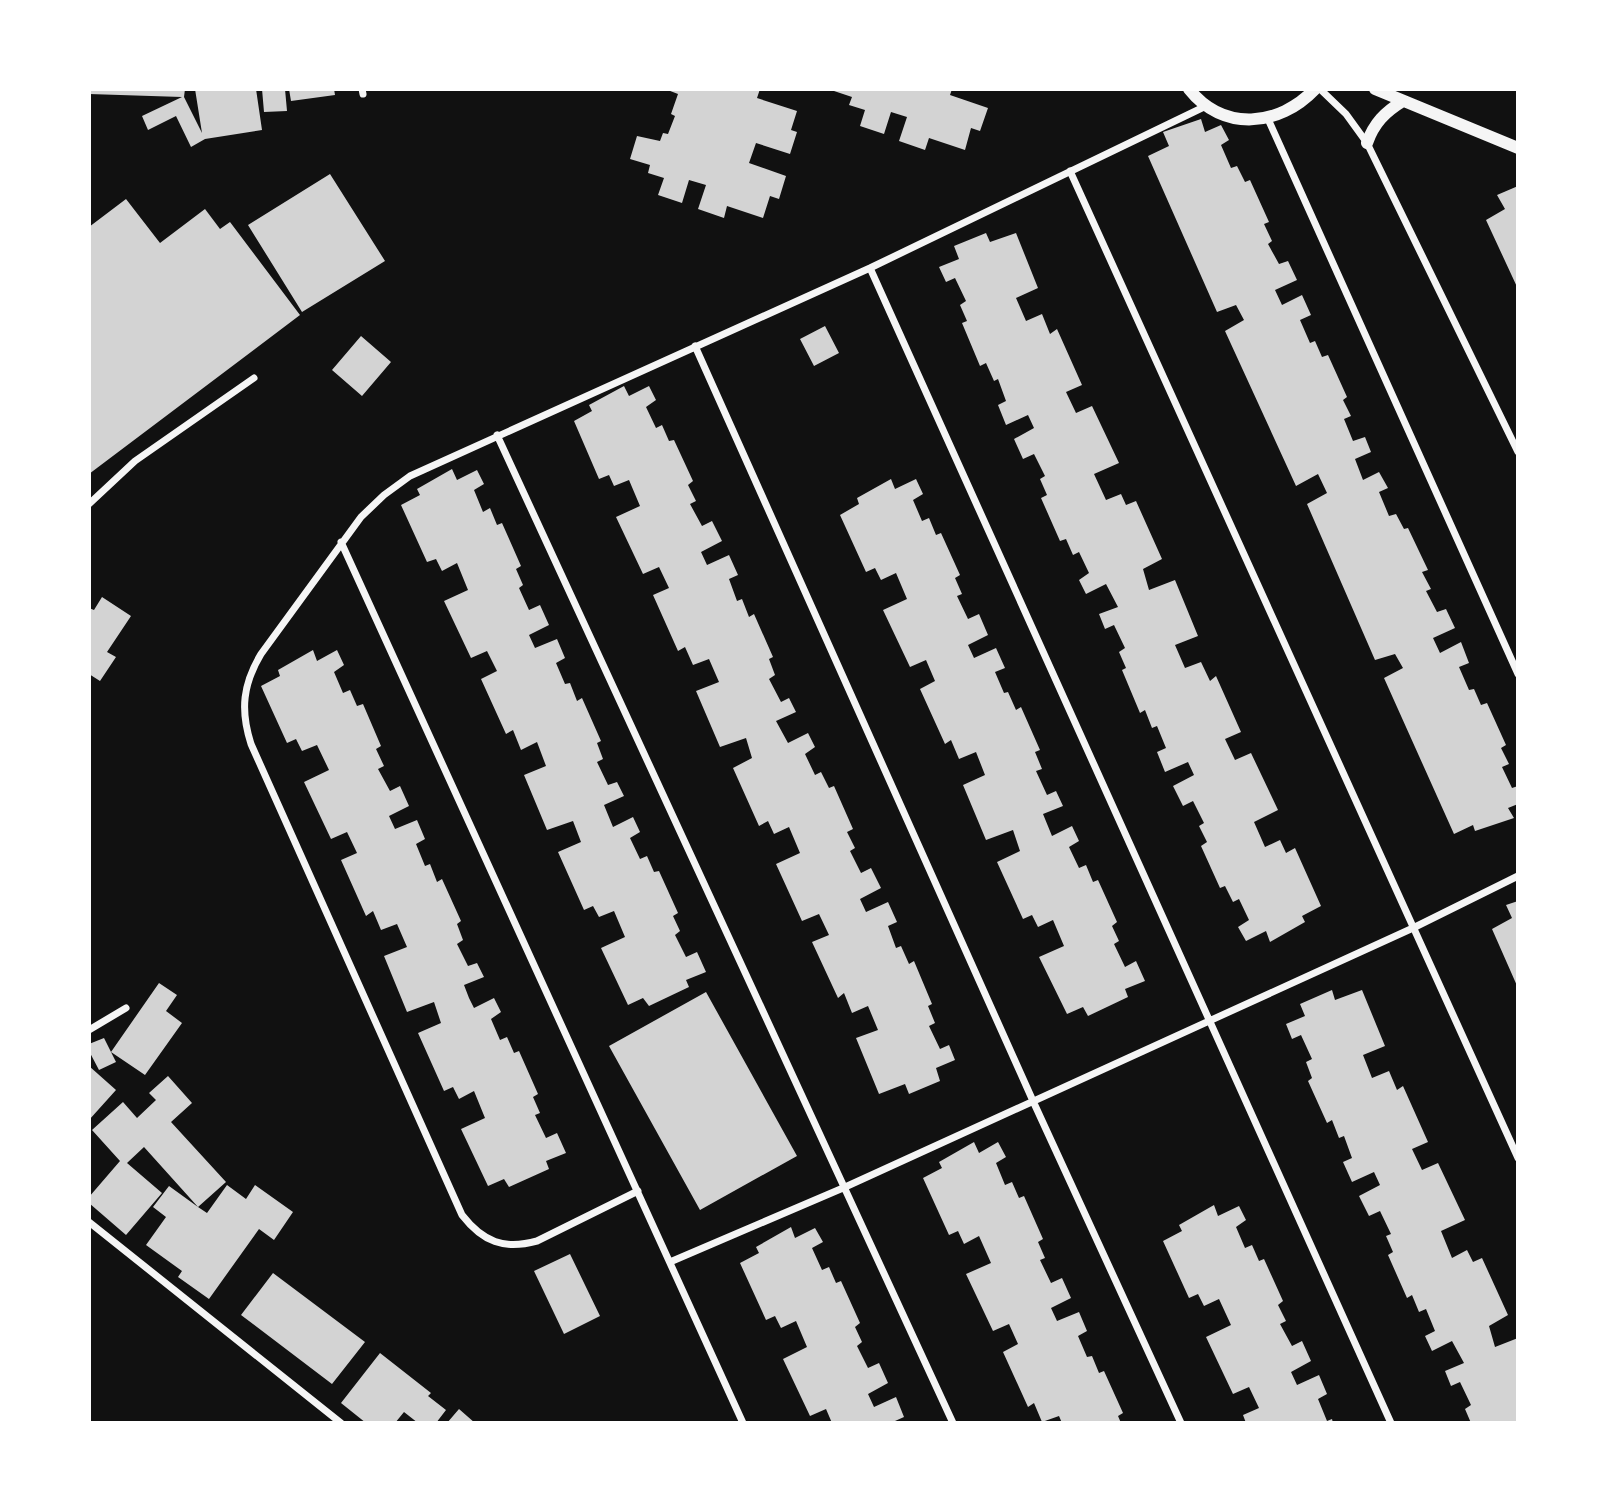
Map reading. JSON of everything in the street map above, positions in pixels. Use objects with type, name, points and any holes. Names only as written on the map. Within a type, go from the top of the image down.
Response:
[{"type":"street","points":[[1189,89],[1206,106],[1236,118],[1268,118],[1287,112],[1304,101],[1315,89]]},
{"type":"street","points":[[1320,89],[1346,114],[1367,143],[1518,452]]},
{"type":"street","points":[[1375,89],[1518,148]]},
{"type":"street","points":[[1367,143],[1380,118],[1403,101]]},
{"type":"street","points":[[638,1191],[537,1241],[520,1246],[503,1245],[487,1239],[472,1229],[461,1215],[251,744],[243,707],[245,688],[252,670],[361,517],[384,495],[410,476],[870,268],[1206,106]]},
{"type":"street","points":[[1268,118],[1518,674]]},
{"type":"street","points":[[1070,171],[1518,1158]]},
{"type":"street","points":[[870,268],[1391,1423]]},
{"type":"street","points":[[695,346],[1033,1101],[1181,1423]]},
{"type":"street","points":[[89,504],[135,461],[254,378]]},
{"type":"street","points":[[497,435],[953,1423]]},
{"type":"street","points":[[341,542],[743,1423]]},
{"type":"street","points":[[670,1262],[844,1188],[1413,928],[1518,876]]},
{"type":"street","points":[[89,1030],[126,1008]]},
{"type":"street","points":[[89,1222],[341,1423]]},
{"type":"building","points":[[89,89],[185,89],[184,97],[202,133],[195,89],[256,89],[262,130],[205,139],[191,147],[176,116],[148,130],[142,116],[182,97],[89,94]]},
{"type":"building","points":[[262,89],[285,89],[287,111],[264,112]]},
{"type":"building","points":[[289,89],[334,89],[335,95],[291,101]]},
{"type":"building","points":[[665,89],[760,89],[757,98],[797,111],[791,130],[797,132],[790,154],[756,143],[749,163],[786,176],[779,199],[770,196],[763,218],[727,206],[724,218],[698,209],[706,185],[689,180],[682,203],[658,195],[664,178],[648,173],[650,165],[630,159],[637,136],[660,141],[663,133],[668,134],[675,116],[671,114],[678,94]]},
{"type":"building","points":[[828,89],[952,89],[950,95],[988,108],[980,131],[971,128],[965,150],[929,138],[925,150],[899,141],[907,117],[891,112],[884,134],[860,126],[865,110],[849,105],[852,97]]},
{"type":"building","points":[[1201,119],[1205,132],[1221,125],[1229,140],[1221,145],[1231,168],[1237,166],[1245,182],[1250,180],[1269,222],[1264,224],[1272,241],[1268,244],[1279,264],[1288,261],[1297,280],[1275,290],[1282,305],[1302,295],[1311,315],[1300,320],[1310,343],[1315,341],[1322,357],[1328,355],[1347,397],[1343,400],[1351,416],[1344,419],[1353,441],[1365,437],[1371,452],[1355,459],[1363,480],[1379,472],[1388,488],[1379,492],[1389,516],[1396,514],[1404,529],[1408,528],[1428,570],[1422,572],[1431,589],[1426,591],[1437,612],[1446,609],[1455,628],[1433,638],[1440,653],[1461,642],[1469,663],[1459,667],[1469,690],[1474,689],[1481,705],[1487,703],[1506,745],[1501,748],[1509,764],[1502,767],[1512,788],[1518,786],[1518,804],[1508,808],[1514,818],[1475,831],[1473,825],[1454,834],[1384,678],[1403,668],[1395,654],[1375,660],[1307,504],[1327,493],[1318,474],[1296,486],[1225,331],[1244,320],[1236,305],[1217,312],[1148,156],[1169,146],[1163,132]]},
{"type":"building","points":[[330,174],[385,261],[302,312],[248,225]]},
{"type":"building","points":[[1518,186],[1518,289],[1486,220],[1505,209],[1497,195]]},
{"type":"building","points":[[126,199],[160,243],[205,209],[220,229],[230,222],[300,315],[89,474],[89,227]]},
{"type":"building","points":[[986,233],[990,242],[1016,233],[1038,288],[1016,298],[1026,321],[1042,314],[1050,334],[1057,329],[1082,385],[1066,392],[1076,413],[1092,406],[1119,463],[1094,474],[1106,500],[1121,494],[1126,505],[1136,501],[1162,559],[1143,569],[1149,590],[1175,580],[1198,636],[1175,645],[1185,668],[1201,662],[1210,681],[1216,676],[1241,732],[1225,739],[1235,760],[1251,753],[1278,810],[1254,822],[1265,847],[1280,840],[1286,853],[1295,848],[1321,906],[1302,916],[1305,922],[1270,942],[1266,931],[1246,941],[1238,927],[1249,920],[1239,899],[1233,902],[1225,886],[1220,888],[1201,846],[1207,842],[1199,826],[1204,823],[1193,801],[1183,806],[1173,786],[1194,775],[1188,762],[1165,772],[1157,752],[1166,748],[1157,726],[1152,728],[1145,710],[1140,713],[1122,670],[1126,668],[1119,652],[1125,648],[1114,625],[1105,629],[1099,614],[1118,607],[1106,584],[1086,594],[1079,580],[1089,573],[1079,552],[1073,555],[1066,539],[1060,541],[1041,498],[1047,495],[1040,479],[1045,476],[1034,454],[1023,459],[1014,439],[1034,428],[1028,415],[1006,425],[998,405],[1006,401],[998,379],[994,381],[986,363],[980,366],[962,323],[967,321],[960,305],[966,301],[955,278],[946,282],[939,267],[959,259],[954,246]]},
{"type":"building","points":[[825,326],[839,353],[814,366],[800,339]]},
{"type":"building","points":[[361,336],[391,362],[362,396],[332,370]]},
{"type":"building","points":[[624,386],[629,396],[649,386],[656,400],[646,407],[656,428],[662,425],[669,441],[674,440],[693,481],[688,485],[696,501],[690,504],[702,526],[712,521],[722,541],[701,552],[707,565],[729,555],[738,575],[729,579],[737,601],[742,599],[749,617],[754,614],[773,657],[769,659],[775,675],[769,679],[781,702],[789,698],[796,712],[776,721],[788,743],[808,733],[815,747],[805,754],[815,775],[821,772],[829,788],[834,786],[853,829],[847,832],[855,848],[850,851],[861,873],[871,868],[881,888],[860,899],[866,912],[888,902],[897,922],[888,926],[896,948],[901,946],[909,964],[914,961],[932,1004],[928,1006],[935,1023],[929,1026],[940,1049],[949,1045],[955,1060],[936,1068],[940,1081],[909,1094],[905,1084],[879,1094],[856,1038],[878,1030],[868,1006],[852,1013],[844,993],[838,998],[812,942],[829,935],[819,914],[802,921],[776,864],[800,853],[789,827],[774,834],[768,821],[759,826],[733,768],[752,758],[746,738],[720,747],[696,691],[719,682],[709,659],[693,665],[685,647],[678,651],[653,595],[669,588],[659,567],[643,574],[616,517],[640,506],[629,480],[614,486],[609,475],[599,479],[574,421],[592,411],[589,405]]},
{"type":"building","points":[[452,469],[457,480],[477,470],[484,484],[474,490],[483,512],[490,508],[497,525],[502,523],[521,566],[516,569],[523,585],[519,588],[529,610],[540,605],[549,625],[529,635],[535,648],[557,639],[565,658],[556,663],[565,684],[570,683],[577,701],[582,698],[601,741],[597,743],[603,759],[597,762],[608,785],[617,782],[624,796],[604,805],[613,827],[633,817],[640,832],[630,838],[640,859],[647,856],[654,872],[659,871],[678,913],[673,916],[680,931],[675,935],[686,957],[697,952],[706,972],[686,980],[689,987],[649,1006],[643,998],[628,1005],[601,948],[625,937],[614,911],[599,917],[593,906],[584,910],[558,852],[581,842],[573,821],[547,830],[524,775],[546,766],[537,742],[521,750],[513,730],[506,734],[481,679],[497,671],[487,651],[471,658],[444,601],[468,590],[457,563],[442,571],[436,559],[427,562],[401,505],[420,495],[417,489]]},
{"type":"building","points":[[891,479],[895,489],[916,479],[923,494],[913,500],[922,521],[929,518],[936,535],[941,533],[960,575],[955,578],[962,594],[957,596],[968,619],[979,614],[988,635],[968,645],[974,658],[996,648],[1005,668],[995,672],[1004,693],[1008,692],[1016,710],[1021,707],[1040,750],[1035,752],[1042,769],[1036,771],[1047,795],[1056,791],[1063,806],[1043,814],[1052,836],[1072,826],[1079,841],[1069,847],[1079,868],[1086,865],[1093,882],[1098,880],[1117,922],[1112,926],[1119,941],[1114,944],[1125,967],[1136,961],[1145,981],[1125,989],[1128,997],[1088,1016],[1083,1007],[1067,1014],[1039,957],[1064,946],[1053,920],[1038,927],[1032,915],[1023,919],[997,862],[1020,851],[1013,830],[986,840],[963,785],[985,775],[976,752],[959,759],[951,740],[945,744],[920,689],[935,681],[926,660],[910,667],[883,610],[907,599],[896,573],[881,580],[875,568],[866,572],[840,515],[859,504],[857,498]]},
{"type":"building","points":[[102,597],[131,616],[107,652],[116,657],[100,681],[89,674],[89,608],[94,610]]},
{"type":"building","points":[[313,650],[317,661],[337,650],[344,665],[334,672],[343,693],[350,690],[357,706],[363,704],[381,746],[376,749],[384,766],[378,769],[390,791],[400,786],[409,806],[389,816],[395,829],[417,820],[425,839],[416,844],[425,866],[430,864],[437,882],[442,879],[461,921],[457,924],[463,940],[457,944],[468,966],[477,963],[484,977],[464,985],[469,998],[474,1008],[494,998],[501,1012],[491,1019],[500,1040],[507,1037],[514,1053],[519,1051],[538,1094],[533,1097],[540,1113],[535,1115],[546,1138],[557,1133],[566,1153],[546,1161],[549,1169],[509,1187],[504,1179],[488,1186],[461,1129],[485,1118],[474,1091],[459,1099],[453,1087],[444,1091],[418,1033],[441,1023],[434,1002],[407,1012],[384,956],[407,947],[397,924],[381,930],[373,911],[366,916],[341,860],[357,853],[347,832],[331,839],[304,782],[329,770],[317,745],[302,751],[296,739],[287,743],[261,686],[280,676],[278,670]]},
{"type":"building","points":[[1518,901],[1518,988],[1492,929],[1512,918],[1506,905]]},
{"type":"building","points":[[159,983],[177,995],[166,1011],[182,1023],[145,1075],[111,1052]]},
{"type":"building","points":[[1332,990],[1335,1000],[1362,990],[1385,1046],[1363,1055],[1372,1078],[1389,1071],[1397,1090],[1403,1086],[1428,1142],[1412,1149],[1422,1170],[1438,1163],[1465,1220],[1441,1231],[1452,1258],[1467,1250],[1473,1262],[1482,1258],[1508,1315],[1489,1326],[1495,1347],[1518,1338],[1518,1423],[1471,1423],[1465,1409],[1471,1405],[1460,1382],[1451,1386],[1445,1371],[1464,1363],[1452,1341],[1432,1351],[1425,1336],[1435,1331],[1426,1309],[1419,1312],[1412,1295],[1407,1298],[1388,1255],[1393,1252],[1386,1236],[1391,1234],[1380,1211],[1369,1216],[1359,1196],[1380,1185],[1374,1172],[1352,1182],[1343,1162],[1352,1158],[1344,1136],[1339,1138],[1332,1120],[1327,1123],[1308,1081],[1312,1078],[1306,1062],[1312,1059],[1301,1035],[1292,1039],[1286,1024],[1305,1016],[1300,1004]]},
{"type":"building","points":[[706,992],[797,1156],[700,1210],[609,1046]]},
{"type":"building","points":[[104,1038],[116,1062],[99,1070],[89,1051],[89,1044]]},
{"type":"building","points":[[89,1066],[116,1090],[89,1120]]},
{"type":"building","points":[[168,1076],[192,1103],[171,1122],[226,1182],[198,1207],[144,1147],[127,1163],[162,1193],[126,1235],[89,1203],[89,1197],[120,1161],[92,1130],[123,1102],[137,1118],[156,1100],[149,1093]]},
{"type":"building","points":[[974,1142],[979,1153],[998,1142],[1006,1157],[996,1163],[1005,1185],[1012,1182],[1019,1198],[1024,1196],[1043,1239],[1038,1242],[1045,1258],[1040,1260],[1051,1283],[1062,1278],[1071,1298],[1051,1308],[1057,1321],[1079,1312],[1087,1331],[1078,1336],[1087,1357],[1092,1356],[1099,1373],[1104,1371],[1123,1413],[1118,1416],[1121,1423],[1062,1423],[1059,1416],[1042,1422],[1034,1403],[1028,1407],[1003,1352],[1018,1344],[1009,1324],[993,1331],[966,1274],[991,1263],[979,1236],[964,1244],[958,1231],[949,1235],[923,1178],[942,1168],[939,1162]]},
{"type":"building","points":[[227,1185],[246,1199],[255,1185],[293,1212],[274,1240],[259,1229],[209,1299],[178,1277],[182,1271],[146,1245],[166,1217],[153,1207],[169,1186],[207,1213]]},
{"type":"building","points":[[1214,1205],[1218,1216],[1239,1206],[1246,1220],[1236,1227],[1245,1248],[1252,1245],[1259,1261],[1264,1259],[1283,1301],[1278,1305],[1286,1321],[1280,1324],[1292,1346],[1302,1341],[1311,1361],[1291,1372],[1297,1385],[1319,1375],[1327,1394],[1318,1399],[1327,1421],[1332,1419],[1333,1423],[1246,1423],[1243,1415],[1259,1408],[1249,1387],[1233,1394],[1206,1337],[1231,1325],[1219,1299],[1204,1306],[1198,1294],[1189,1298],[1163,1241],[1182,1231],[1179,1225]]},
{"type":"building","points":[[791,1227],[795,1238],[815,1228],[823,1242],[812,1248],[822,1270],[829,1267],[836,1283],[841,1281],[860,1323],[855,1327],[862,1342],[857,1346],[868,1368],[879,1363],[888,1383],[868,1394],[874,1407],[896,1397],[904,1417],[895,1421],[896,1423],[832,1423],[826,1409],[810,1416],[783,1359],[807,1347],[796,1321],[781,1328],[775,1316],[766,1320],[740,1263],[759,1253],[756,1247]]},
{"type":"building","points":[[570,1254],[600,1316],[564,1334],[534,1271]]},
{"type":"building","points":[[273,1273],[365,1342],[332,1384],[241,1315]]},
{"type":"building","points":[[380,1353],[431,1393],[428,1396],[446,1410],[436,1423],[418,1423],[404,1412],[395,1423],[366,1423],[341,1403]]},
{"type":"building","points":[[459,1409],[475,1423],[447,1423]]}]
